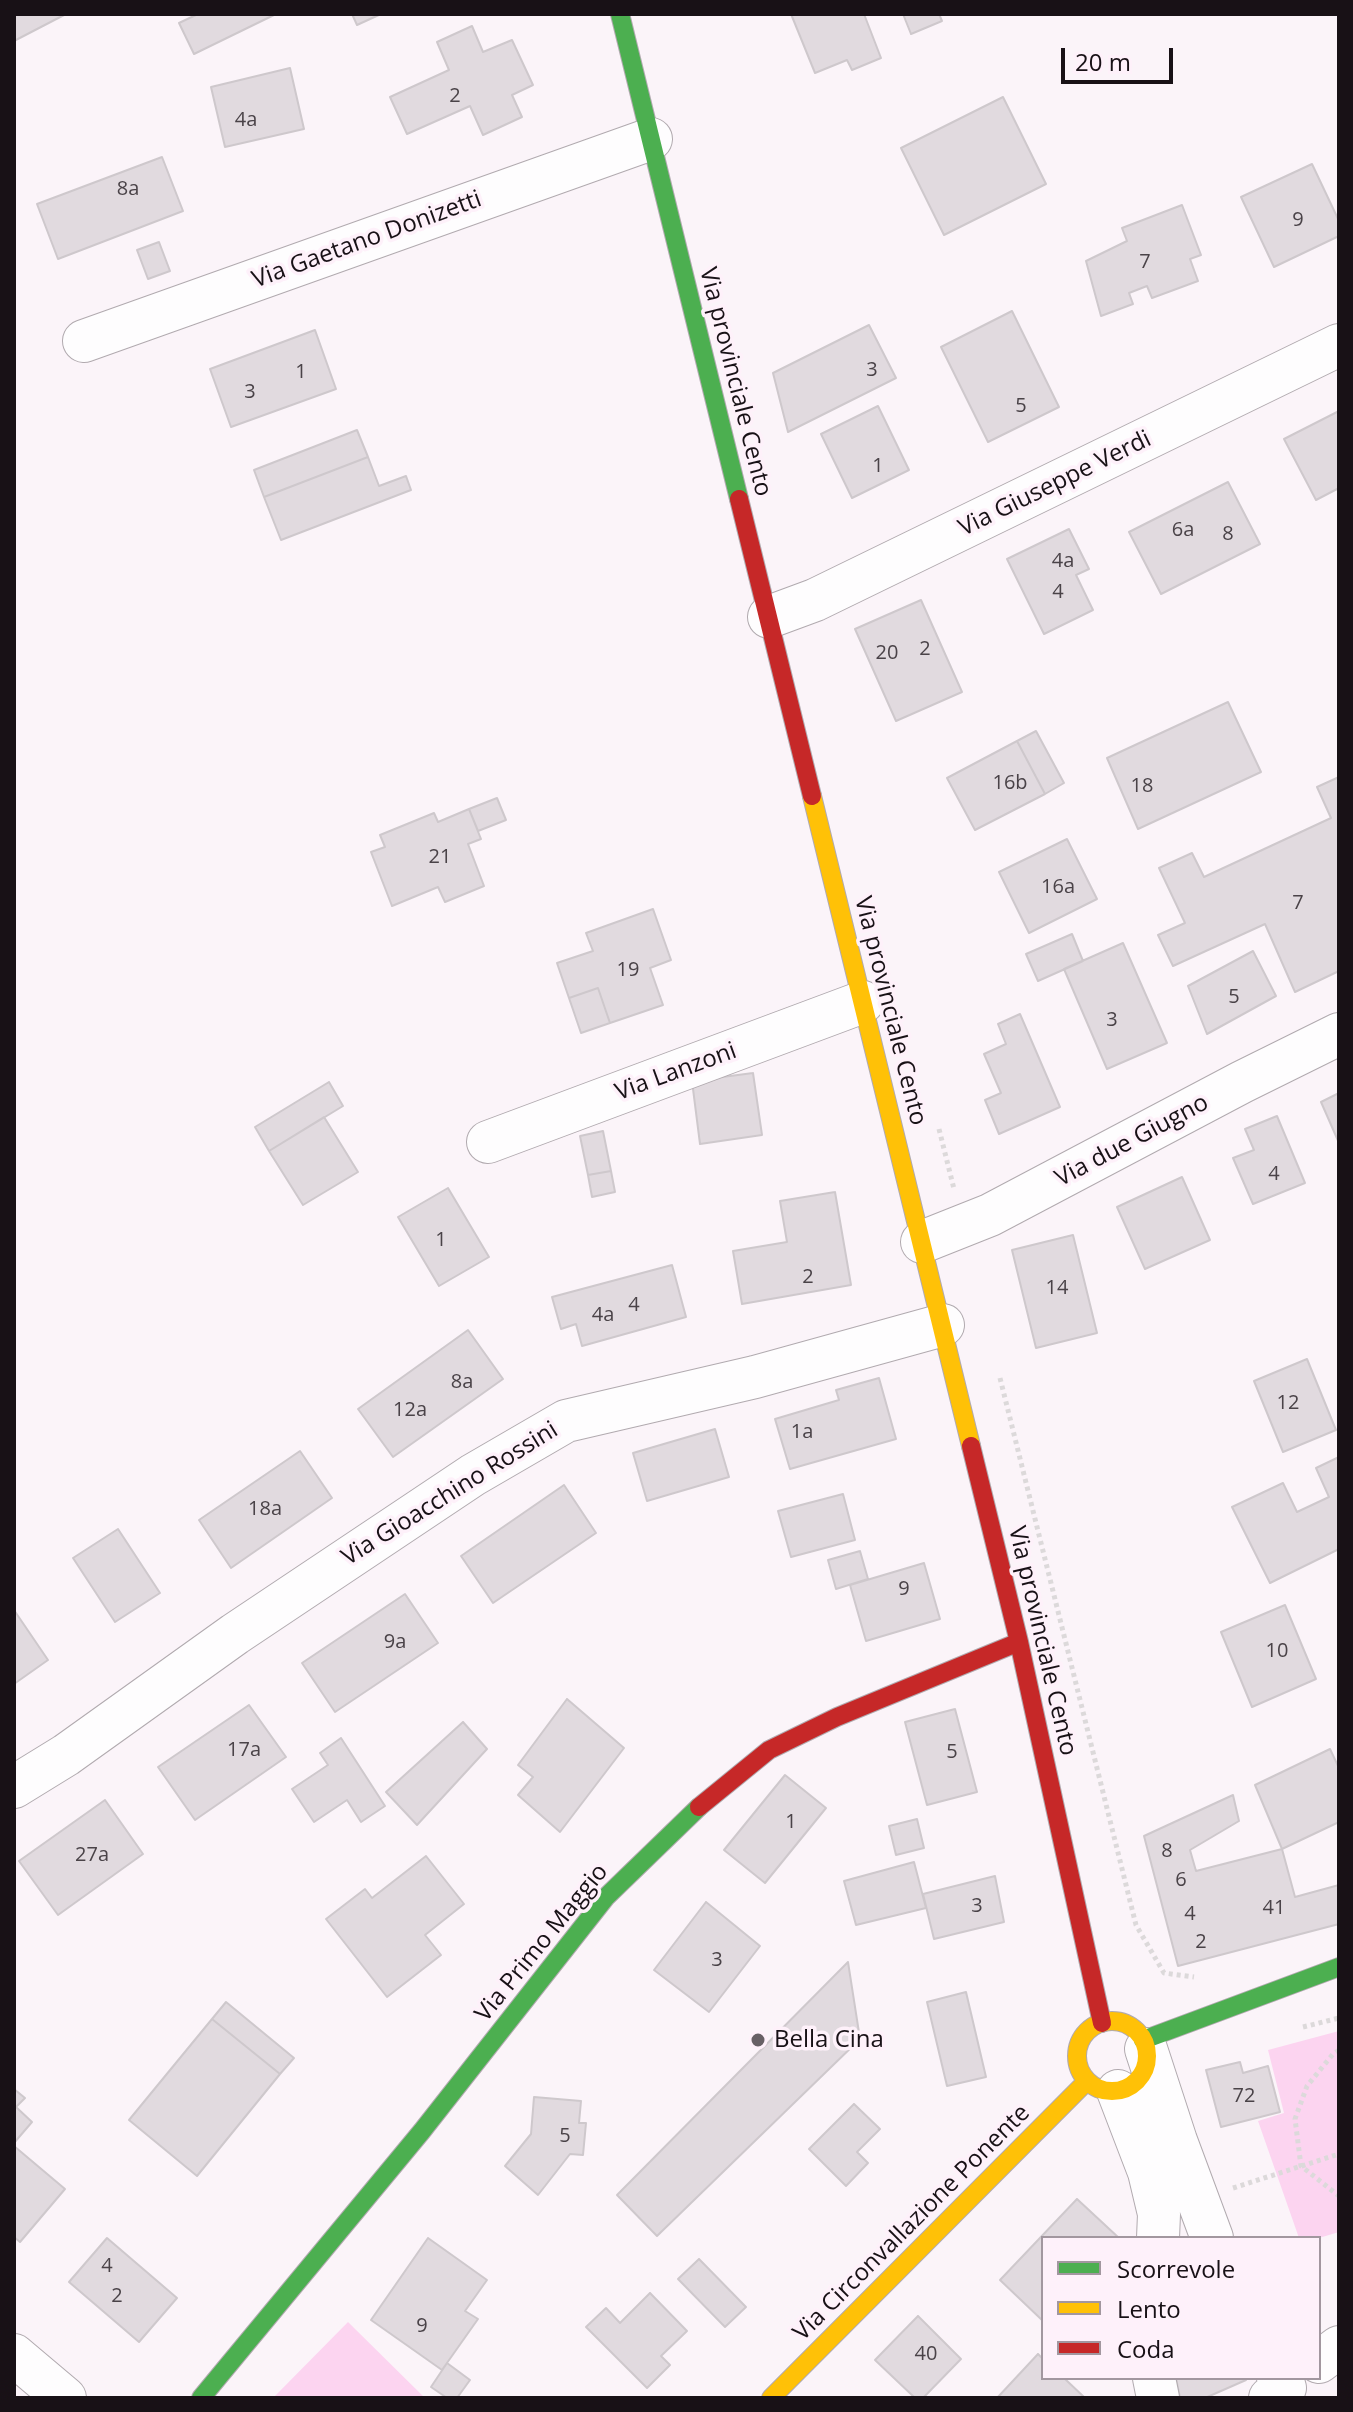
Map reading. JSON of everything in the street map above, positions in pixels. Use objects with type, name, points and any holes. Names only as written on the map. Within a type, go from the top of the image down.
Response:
[{"type":"main road","name":"Via provinciale Cento","points":[[620,14],[943,1325],[1019,1642],[1102,2023]]},
{"type":"main road","name":"Via Primo Maggio","points":[[201,2398],[422,2131],[606,1897],[699,1807],[769,1750],[837,1717],[1019,1642]]},
{"type":"main road","points":[[1145,2045],[1339,1967]]},
{"type":"main road","points":[[1102,2023],[1126,2024],[1145,2045],[1147,2059],[1141,2076],[1127,2089],[1102,2086],[1077,2063],[1079,2043],[1093,2027],[1102,2023]]},
{"type":"main road","name":"Via Circonvallazione Ponente","points":[[771,2398],[1102,2086]]},
{"type":"street","name":"Via Gaetano Donizetti","points":[[84,341],[651,139]]},
{"type":"street","name":"Via Giuseppe Verdi","points":[[769,617],[829,593],[1339,345]]},
{"type":"street","name":"Via Lanzoni","points":[[488,1142],[863,1002]]},
{"type":"street","name":"Via due Giugno","points":[[922,1242],[990,1215],[1339,1034]]},
{"type":"street","name":"Via Gioacchino Rossini","points":[[14,1787],[66,1755],[235,1634],[473,1475],[566,1421],[755,1377],[943,1325]]},
{"type":"street","points":[[1145,2045],[1205,2219]]},
{"type":"street","points":[[1102,2086],[1149,2172],[1159,2214],[1158,2236]]},
{"type":"street","points":[[1321,2360],[1339,2347]]},
{"type":"street","points":[[14,2355],[65,2398]]},
{"type":"path","points":[[1339,2050],[1307,2086],[1295,2119],[1301,2166],[1339,2196]]},
{"type":"path","points":[[1205,2219],[1301,2166],[1339,2154]]},
{"type":"shaded area","points":[[1339,2031],[1339,2232],[1321,2237],[1298,2236],[1258,2121],[1284,2113],[1268,2050]]},
{"type":"shaded area","points":[[348,2322],[425,2398],[273,2398]]},
{"type":"building","points":[[66,14],[14,41],[14,16]]},
{"type":"building","points":[[198,14],[276,14],[194,54],[179,23]]},
{"type":"building","points":[[352,14],[381,14],[357,25]]},
{"type":"building","points":[[791,14],[864,14],[881,58],[852,70],[847,60],[815,73]]},
{"type":"building","points":[[903,14],[939,14],[942,21],[911,34]]},
{"type":"building","points":[[472,26],[483,52],[512,40],[533,85],[512,95],[522,117],[483,135],[470,106],[407,134],[390,97],[449,70],[437,42]]},
{"type":"building","points":[[290,68],[304,129],[225,147],[211,87]]},
{"type":"building","points":[[1003,97],[1046,184],[944,235],[901,148]]},
{"type":"building","points":[[162,157],[183,211],[58,259],[37,204]]},
{"type":"building","points":[[1312,164],[1339,221],[1339,236],[1274,267],[1241,197]]},
{"type":"building","points":[[1182,205],[1201,255],[1190,259],[1198,281],[1152,298],[1147,286],[1129,293],[1133,304],[1101,316],[1086,261],[1127,241],[1122,228]]},
{"type":"building","points":[[159,242],[170,271],[148,279],[137,250]]},
{"type":"building","points":[[1012,311],[1059,407],[988,442],[941,347]]},
{"type":"building","points":[[869,325],[896,378],[788,432],[773,373]]},
{"type":"building","points":[[315,330],[336,389],[231,427],[210,369]]},
{"type":"building","points":[[878,406],[909,470],[852,498],[821,434]]},
{"type":"building","points":[[1339,411],[1339,488],[1316,500],[1284,439]]},
{"type":"building","points":[[357,430],[368,457],[264,497],[254,470]]},
{"type":"building","points":[[368,457],[379,486],[406,476],[411,490],[281,540],[264,497]]},
{"type":"building","points":[[1228,482],[1260,544],[1161,594],[1129,532]]},
{"type":"building","points":[[1069,529],[1089,569],[1076,575],[1093,610],[1044,634],[1007,559]]},
{"type":"building","points":[[921,600],[962,692],[896,721],[855,629]]},
{"type":"building","points":[[1228,702],[1261,772],[1138,829],[1107,758]]},
{"type":"building","points":[[1036,731],[1064,783],[1045,794],[1017,741]]},
{"type":"building","points":[[1017,741],[1045,794],[975,830],[947,778]]},
{"type":"building","points":[[1339,777],[1339,971],[1295,992],[1265,924],[1173,966],[1158,935],[1185,923],[1159,868],[1192,853],[1204,877],[1331,818],[1317,787]]},
{"type":"building","points":[[497,798],[506,820],[478,831],[469,809]]},
{"type":"building","points":[[469,809],[481,839],[468,844],[484,886],[445,902],[438,887],[392,906],[371,852],[385,847],[380,835],[434,813],[438,822]]},
{"type":"building","points":[[1067,839],[1097,899],[1029,933],[999,872]]},
{"type":"building","points":[[653,909],[671,960],[650,968],[663,1005],[610,1023],[598,988],[569,998],[557,963],[593,951],[586,933]]},
{"type":"building","points":[[1072,934],[1083,961],[1038,981],[1026,954]]},
{"type":"building","points":[[1123,943],[1167,1043],[1107,1069],[1064,969]]},
{"type":"building","points":[[1253,951],[1276,996],[1207,1034],[1188,986]]},
{"type":"building","points":[[598,988],[610,1023],[581,1033],[569,998]]},
{"type":"building","points":[[1020,1014],[1060,1107],[999,1134],[985,1100],[1001,1093],[984,1054],[1006,1044],[998,1024]]},
{"type":"building","points":[[753,1073],[762,1135],[700,1144],[692,1081]]},
{"type":"building","points":[[329,1082],[343,1106],[269,1151],[255,1127]]},
{"type":"building","points":[[1339,1093],[1339,1143],[1321,1102]]},
{"type":"building","points":[[1277,1116],[1305,1183],[1253,1204],[1233,1158],[1254,1150],[1245,1129]]},
{"type":"building","points":[[324,1117],[358,1172],[303,1205],[269,1151]]},
{"type":"building","points":[[603,1131],[611,1171],[588,1175],[580,1136]]},
{"type":"building","points":[[611,1171],[615,1192],[592,1197],[588,1175]]},
{"type":"building","points":[[1182,1177],[1210,1240],[1145,1269],[1117,1207]]},
{"type":"building","points":[[448,1188],[489,1257],[439,1286],[398,1217]]},
{"type":"building","points":[[835,1192],[851,1285],[742,1304],[733,1251],[787,1242],[780,1201]]},
{"type":"building","points":[[1073,1235],[1097,1333],[1036,1348],[1012,1250]]},
{"type":"building","points":[[672,1265],[686,1317],[582,1346],[576,1324],[561,1329],[552,1297]]},
{"type":"building","points":[[468,1330],[503,1379],[393,1457],[358,1409]]},
{"type":"building","points":[[1307,1359],[1336,1430],[1283,1452],[1254,1381]]},
{"type":"building","points":[[879,1378],[896,1439],[790,1469],[775,1419],[839,1400],[836,1390]]},
{"type":"building","points":[[715,1429],[729,1477],[647,1501],[633,1453]]},
{"type":"building","points":[[300,1451],[332,1498],[231,1568],[199,1520]]},
{"type":"building","points":[[1339,1457],[1339,1549],[1270,1583],[1232,1507],[1283,1483],[1297,1512],[1329,1497],[1316,1468]]},
{"type":"building","points":[[564,1485],[596,1533],[493,1603],[461,1556]]},
{"type":"building","points":[[843,1494],[855,1540],[791,1557],[778,1511]]},
{"type":"building","points":[[118,1529],[160,1593],[115,1622],[73,1558]]},
{"type":"building","points":[[860,1551],[868,1579],[836,1589],[828,1560]]},
{"type":"building","points":[[924,1563],[940,1619],[866,1641],[850,1585]]},
{"type":"building","points":[[405,1594],[438,1643],[335,1712],[302,1663]]},
{"type":"building","points":[[1285,1605],[1316,1679],[1252,1707],[1221,1632]]},
{"type":"building","points":[[14,1610],[48,1660],[14,1684]]},
{"type":"building","points":[[567,1699],[624,1748],[560,1832],[518,1795],[533,1777],[518,1765]]},
{"type":"building","points":[[249,1705],[286,1757],[195,1820],[158,1767]]},
{"type":"building","points":[[955,1709],[977,1792],[927,1805],[905,1722]]},
{"type":"building","points":[[463,1722],[487,1749],[417,1825],[386,1792]]},
{"type":"building","points":[[341,1738],[385,1806],[361,1822],[347,1800],[314,1822],[292,1789],[328,1765],[320,1753]]},
{"type":"building","points":[[1330,1749],[1339,1768],[1339,1822],[1282,1849],[1255,1785]]},
{"type":"building","points":[[785,1775],[826,1808],[765,1883],[724,1850]]},
{"type":"building","points":[[1233,1795],[1239,1821],[1190,1850],[1196,1871],[1282,1849],[1295,1897],[1339,1885],[1339,1924],[1178,1966],[1144,1836]]},
{"type":"building","points":[[105,1800],[143,1854],[58,1915],[19,1861]]},
{"type":"building","points":[[917,1819],[924,1848],[896,1855],[889,1826]]},
{"type":"building","points":[[426,1856],[464,1904],[425,1935],[441,1955],[387,1997],[326,1919],[365,1889],[372,1898]]},
{"type":"building","points":[[914,1862],[926,1908],[856,1925],[844,1881]]},
{"type":"building","points":[[995,1876],[1004,1922],[934,1939],[923,1894]]},
{"type":"building","points":[[706,1902],[760,1946],[709,2012],[654,1970]]},
{"type":"building","points":[[848,1962],[860,2039],[657,2236],[617,2195]]},
{"type":"building","points":[[966,1992],[986,2077],[947,2086],[927,2002]]},
{"type":"building","points":[[226,2002],[294,2058],[280,2074],[212,2019]]},
{"type":"building","points":[[212,2019],[280,2074],[197,2176],[129,2120]]},
{"type":"building","points":[[1240,2062],[1243,2073],[1268,2066],[1280,2112],[1221,2127],[1206,2070]]},
{"type":"building","points":[[14,2089],[25,2098],[16,2107],[32,2122],[14,2143]]},
{"type":"building","points":[[534,2097],[581,2101],[579,2123],[586,2123],[583,2155],[570,2154],[538,2195],[505,2166],[531,2134]]},
{"type":"building","points":[[854,2104],[880,2129],[857,2152],[868,2163],[846,2186],[809,2149]]},
{"type":"building","points":[[14,2146],[65,2189],[20,2242],[14,2237]]},
{"type":"building","points":[[1077,2199],[1117,2236],[1042,2236]]},
{"type":"building","points":[[1041,2237],[1041,2319],[1000,2280]]},
{"type":"building","points":[[107,2238],[177,2298],[139,2342],[69,2282]]},
{"type":"building","points":[[428,2238],[487,2280],[465,2311],[478,2319],[442,2370],[371,2320]]},
{"type":"building","points":[[699,2259],[746,2307],[725,2327],[678,2279]]},
{"type":"building","points":[[650,2293],[687,2331],[661,2356],[670,2365],[647,2388],[586,2327],[606,2308],[620,2323]]},
{"type":"building","points":[[918,2316],[961,2359],[923,2398],[915,2398],[875,2360]]},
{"type":"building","points":[[1038,2354],[1041,2357],[1041,2380],[1066,2380],[1085,2398],[997,2398]]},
{"type":"building","points":[[447,2363],[470,2380],[457,2398],[447,2398],[431,2387]]},
{"type":"building","points":[[1176,2380],[1246,2380],[1205,2398],[1180,2398]]},
{"type":"traffic: fast","points":[[620,14],[739,499]]},
{"type":"traffic: fast","points":[[201,2398],[422,2131],[606,1897],[699,1807]]},
{"type":"traffic: fast","points":[[1143,2040],[1339,1967]]},
{"type":"traffic: slow","points":[[812,796],[971,1446]]},
{"type":"traffic: slow","points":[[1112,2021],[1137,2031],[1147,2056],[1137,2081],[1112,2091],[1087,2081],[1077,2056],[1087,2031],[1112,2021]]},
{"type":"traffic: slow","points":[[771,2398],[1087,2081]]},
{"type":"traffic: jam","points":[[739,499],[812,796]]},
{"type":"traffic: jam","points":[[971,1446],[1019,1642],[1102,2023]]},
{"type":"traffic: jam","points":[[699,1807],[769,1750],[837,1717],[1019,1642]]},
{"type":"place","name":"Bella Cina","points":[[758,2040]]}]
